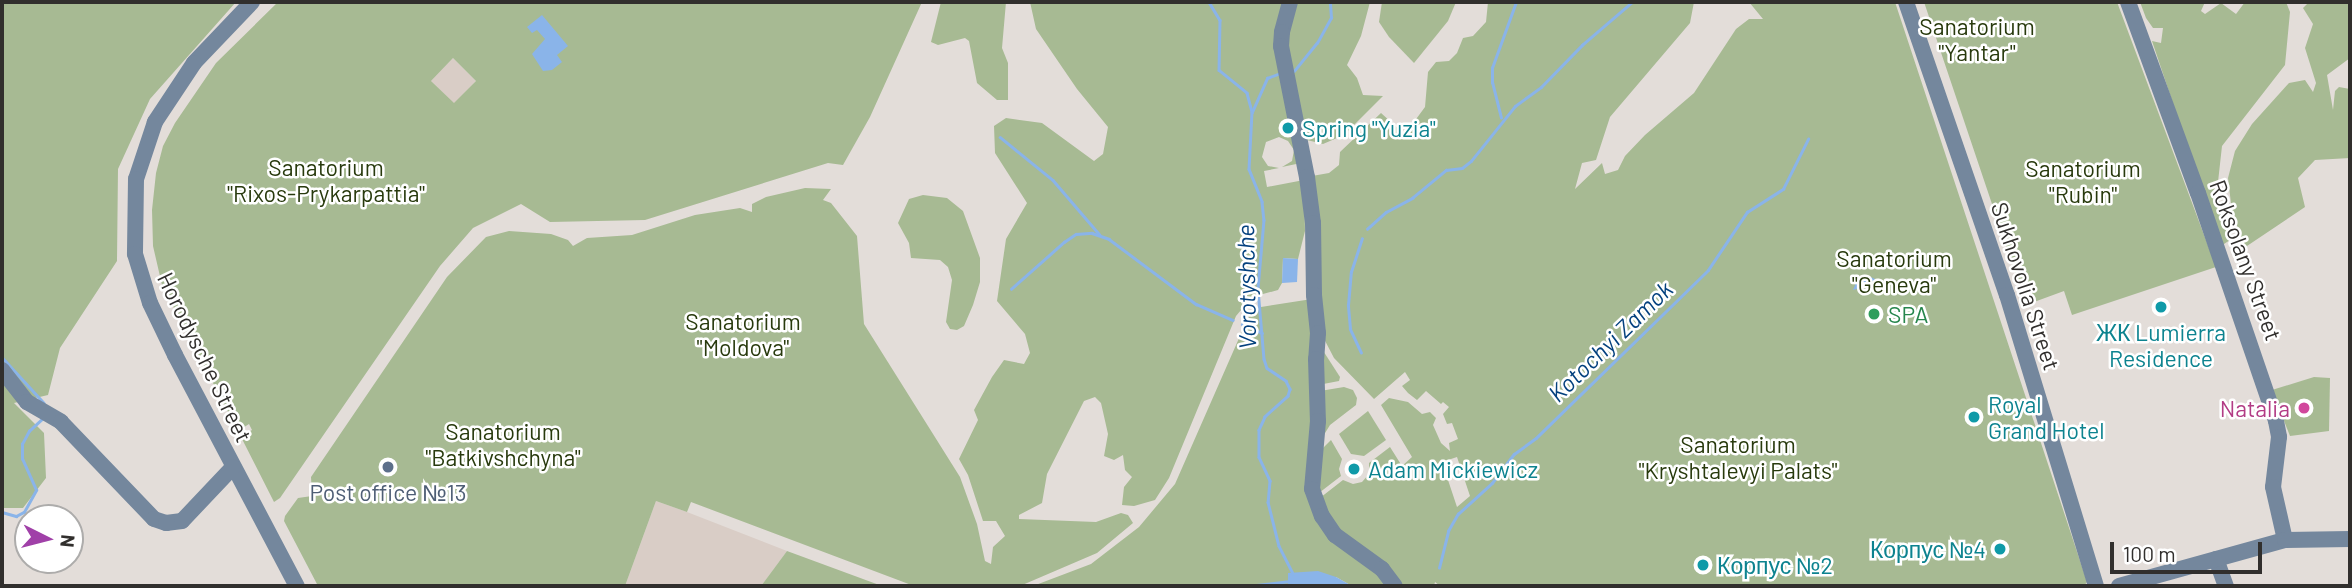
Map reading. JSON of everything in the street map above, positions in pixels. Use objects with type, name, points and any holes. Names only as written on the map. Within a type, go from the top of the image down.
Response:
[{"type":"street","name":"Horodysche Street","points":[[252,2],[194,63],[155,122],[143,152],[134,207],[135,254],[150,303],[297,586]]},
{"type":"street","points":[[1290,2],[1283,23],[1281,46],[1309,189],[1318,333],[1318,421],[1312,489],[1322,516],[1335,535],[1382,569],[1395,586]]},
{"type":"street","name":"Sukhovolia Street","points":[[1906,2],[2010,307],[2096,586]]},
{"type":"street","name":"Roksolany Street","points":[[2127,2],[2198,193],[2276,421],[2278,437],[2273,487],[2285,540]]},
{"type":"street","points":[[2,370],[27,402],[61,422],[153,519],[166,523],[182,521],[233,467]]},
{"type":"street","points":[[2119,586],[2285,540],[2350,539]]},
{"type":"street","points":[[2216,559],[2225,586]]},
{"type":"shaded area","points":[[453,58],[476,81],[454,104],[431,81]]},
{"type":"shaded area","points":[[656,501],[787,551],[761,586],[625,586]]},
{"type":"green space","points":[[2,2],[236,2],[150,99],[118,169],[117,261],[60,348],[48,395],[14,403],[44,433],[46,478],[26,504],[2,508]]},
{"type":"green space","name":"Sanatorium \"Rixos-Prykarpattia\"","points":[[278,2],[922,2],[870,117],[843,165],[828,163],[645,220],[550,222],[521,204],[473,228],[440,266],[280,498],[274,502],[241,437],[252,430],[249,424],[238,431],[162,285],[153,246],[152,210],[156,173],[163,146],[175,123],[216,63]],"holes":[[[453,58],[476,81],[454,103],[431,81]]]},
{"type":"green space","points":[[941,2],[1006,2],[1002,48],[1008,63],[1008,100],[997,100],[977,83],[969,41],[965,38],[938,45],[931,42]]},
{"type":"green space","points":[[1030,2],[1284,2],[1301,163],[1282,167],[1292,161],[1294,150],[1288,141],[1279,137],[1266,142],[1262,157],[1268,166],[1279,168],[1264,171],[1267,187],[1304,180],[1305,231],[1298,259],[1283,258],[1282,283],[1278,290],[1252,297],[1236,316],[1169,478],[1155,500],[1134,506],[1122,505],[1124,487],[1132,477],[1125,470],[1123,455],[1114,460],[1104,456],[1108,434],[1101,403],[1095,397],[1084,401],[1047,474],[1042,503],[1019,515],[1019,519],[1096,522],[1121,513],[1128,515],[1133,523],[1097,553],[1020,586],[914,586],[691,502],[687,512],[656,501],[625,586],[318,586],[284,521],[285,516],[298,498],[312,496],[311,477],[447,277],[486,237],[509,231],[551,234],[568,240],[573,246],[587,238],[632,235],[695,215],[740,208],[752,212],[752,204],[766,197],[805,188],[831,189],[823,200],[831,203],[857,236],[864,324],[960,477],[977,524],[985,561],[991,564],[993,547],[1005,536],[996,521],[983,521],[968,475],[959,459],[978,420],[974,410],[992,377],[1004,360],[1024,364],[1030,353],[1025,334],[997,301],[1006,239],[1027,203],[995,153],[994,126],[1006,118],[1042,123],[1094,161],[1103,154],[1108,127],[1077,89],[1036,29]]},
{"type":"green space","points":[[1294,2],[1370,2],[1361,36],[1347,65],[1357,78],[1363,95],[1383,96],[1344,135],[1323,144],[1307,140],[1286,44]]},
{"type":"green space","points":[[1382,2],[1456,2],[1448,21],[1414,63],[1389,37],[1379,22]]},
{"type":"green space","points":[[1488,2],[1694,2],[1690,23],[1610,117],[1596,160],[1582,163],[1575,189],[1602,163],[1605,174],[1618,170],[1625,156],[1645,135],[1694,93],[1736,29],[1749,19],[1763,19],[1749,2],[1895,2],[2087,582],[2084,586],[1440,586],[1435,582],[1434,586],[1397,586],[1336,534],[1316,501],[1343,480],[1353,484],[1362,482],[1369,474],[1369,463],[1390,447],[1402,466],[1412,457],[1381,405],[1389,398],[1408,402],[1422,414],[1430,412],[1436,418],[1433,425],[1441,443],[1450,451],[1449,443],[1458,439],[1452,423],[1447,424],[1443,414],[1449,407],[1443,402],[1441,404],[1426,391],[1417,400],[1408,393],[1402,386],[1410,380],[1405,372],[1374,399],[1334,358],[1322,335],[1312,176],[1329,173],[1339,165],[1340,152],[1381,113],[1402,132],[1408,130],[1425,107],[1428,72],[1436,62],[1449,61],[1457,53],[1463,38],[1473,36],[1486,22]],"holes":[[[1457,457],[1470,496],[1457,507],[1442,462]]]},
{"type":"green space","name":"Sanatorium \"Rubin\"","points":[[1924,2],[2117,2],[2216,267],[2072,315],[2064,291],[2026,305]]},
{"type":"green space","points":[[2140,2],[2205,2],[2201,11],[2205,14],[2221,3],[2236,14],[2245,2],[2286,2],[2290,12],[2285,65],[2222,146],[2217,191],[2230,240],[2221,246],[2152,41],[2161,43],[2163,28],[2153,28]]},
{"type":"green space","points":[[2309,2],[2350,2],[2350,58],[2327,75],[2333,110],[2335,91],[2339,87],[2350,89],[2350,158],[2315,160],[2298,178],[2305,207],[2244,248],[2232,212],[2228,178],[2235,151],[2252,124],[2289,83],[2305,80],[2313,92],[2316,83],[2305,48],[2313,24],[2303,8]]},
{"type":"green space","points":[[923,195],[947,198],[963,211],[980,258],[980,282],[973,305],[964,326],[957,330],[950,329],[946,322],[952,280],[948,267],[940,260],[911,258],[909,243],[898,223],[909,199]]},
{"type":"green space","points":[[1312,299],[1321,518],[1394,586],[1352,586],[1336,577],[1288,585],[1290,586],[1033,586],[1091,564],[1139,527],[1175,484],[1247,320],[1254,310]]},
{"type":"green space","points":[[1320,346],[1340,377],[1339,381],[1318,385]]},
{"type":"green space","name":"Natalia","points":[[2314,377],[2330,378],[2329,431],[2290,436],[2272,390]]},
{"type":"green space","points":[[1344,387],[1353,390],[1357,398],[1356,405],[1330,425],[1322,438],[1320,391]]},
{"type":"green space","points":[[1368,411],[1386,440],[1364,456],[1351,454],[1339,434]]},
{"type":"green space","points":[[1331,440],[1342,459],[1339,469],[1341,476],[1315,496],[1323,448]]},
{"type":"green space","points":[[787,551],[882,586],[761,586]]},
{"type":"water","points":[[542,15],[568,46],[557,55],[562,62],[552,70],[543,71],[532,54],[545,39],[537,30],[532,33],[527,27]]},
{"type":"water","points":[[1283,258],[1298,259],[1297,282],[1282,283]]},
{"type":"water","points":[[1866,275],[1875,279],[1875,284],[1853,290],[1858,278]]},
{"type":"water","points":[[1318,571],[1352,586],[1288,585],[1288,573]]},
{"type":"waterway","name":"Vorotyshche","points":[[1209,2],[1220,20],[1219,70],[1247,93],[1252,112],[1249,169],[1262,202],[1264,220],[1258,289],[1264,359],[1267,368],[1286,381],[1290,389],[1288,396],[1265,417],[1259,430],[1259,457],[1270,481],[1268,502],[1279,546],[1293,574]]},
{"type":"waterway","points":[[1294,71],[1317,43],[1331,18],[1330,2]]},
{"type":"waterway","points":[[1501,118],[1492,83],[1492,68],[1516,2]]},
{"type":"waterway","points":[[1367,229],[1386,212],[1412,198],[1446,170],[1462,168],[1471,161],[1515,106],[1541,87],[1582,45],[1632,2]]},
{"type":"waterway","points":[[1252,112],[1267,78],[1281,73]]},
{"type":"waterway","points":[[1000,137],[1053,180],[1100,235]]},
{"type":"waterway","name":"Kotochyi Zamok","points":[[1439,568],[1448,531],[1458,514],[1492,483],[1514,454],[1536,438],[1708,270],[1747,212],[1783,189],[1808,139]]},
{"type":"waterway","points":[[1011,289],[1064,242],[1076,234],[1092,233],[1109,239],[1196,304],[1233,320]]},
{"type":"waterway","points":[[1361,353],[1350,329],[1348,305],[1351,272],[1362,239]]},
{"type":"waterway","points":[[1242,324],[1262,333]]},
{"type":"waterway","points":[[2,357],[44,403]]},
{"type":"waterway","points":[[2,512],[16,516],[24,512],[36,490],[22,459],[22,444],[29,431],[42,419]]},
{"type":"waterway","points":[[1248,586],[1290,581]]},
{"type":"place","name":"Spring \"Yuzia\"","points":[[1288,128]]},
{"type":"place","name":"ЖК Lumierra Residence","points":[[2161,307]]},
{"type":"place","name":"SPA","points":[[1874,314]]},
{"type":"place","name":"Natalia","points":[[2304,408]]},
{"type":"place","name":"Royal Grand Hotel","points":[[1974,417]]},
{"type":"place","name":"Post office №13","points":[[388,467]]},
{"type":"place","name":"Adam Mickiewicz","points":[[1354,469]]},
{"type":"place","name":"Корпус №4","points":[[2000,549]]},
{"type":"place","name":"Корпус №2","points":[[1703,565]]},
{"type":"park label","name":"Sanatorium \"Yantar\"","points":[[1977,39]]},
{"type":"park label","name":"Sanatorium \"Geneva\"","points":[[1894,271]]},
{"type":"park label","name":"Sanatorium \"Moldova\"","points":[[743,334]]},
{"type":"park label","name":"Sanatorium \"Batkivshchyna\"","points":[[503,444]]},
{"type":"park label","name":"Sanatorium \"Kryshtalevyi Palats\"","points":[[1738,457]]}]
